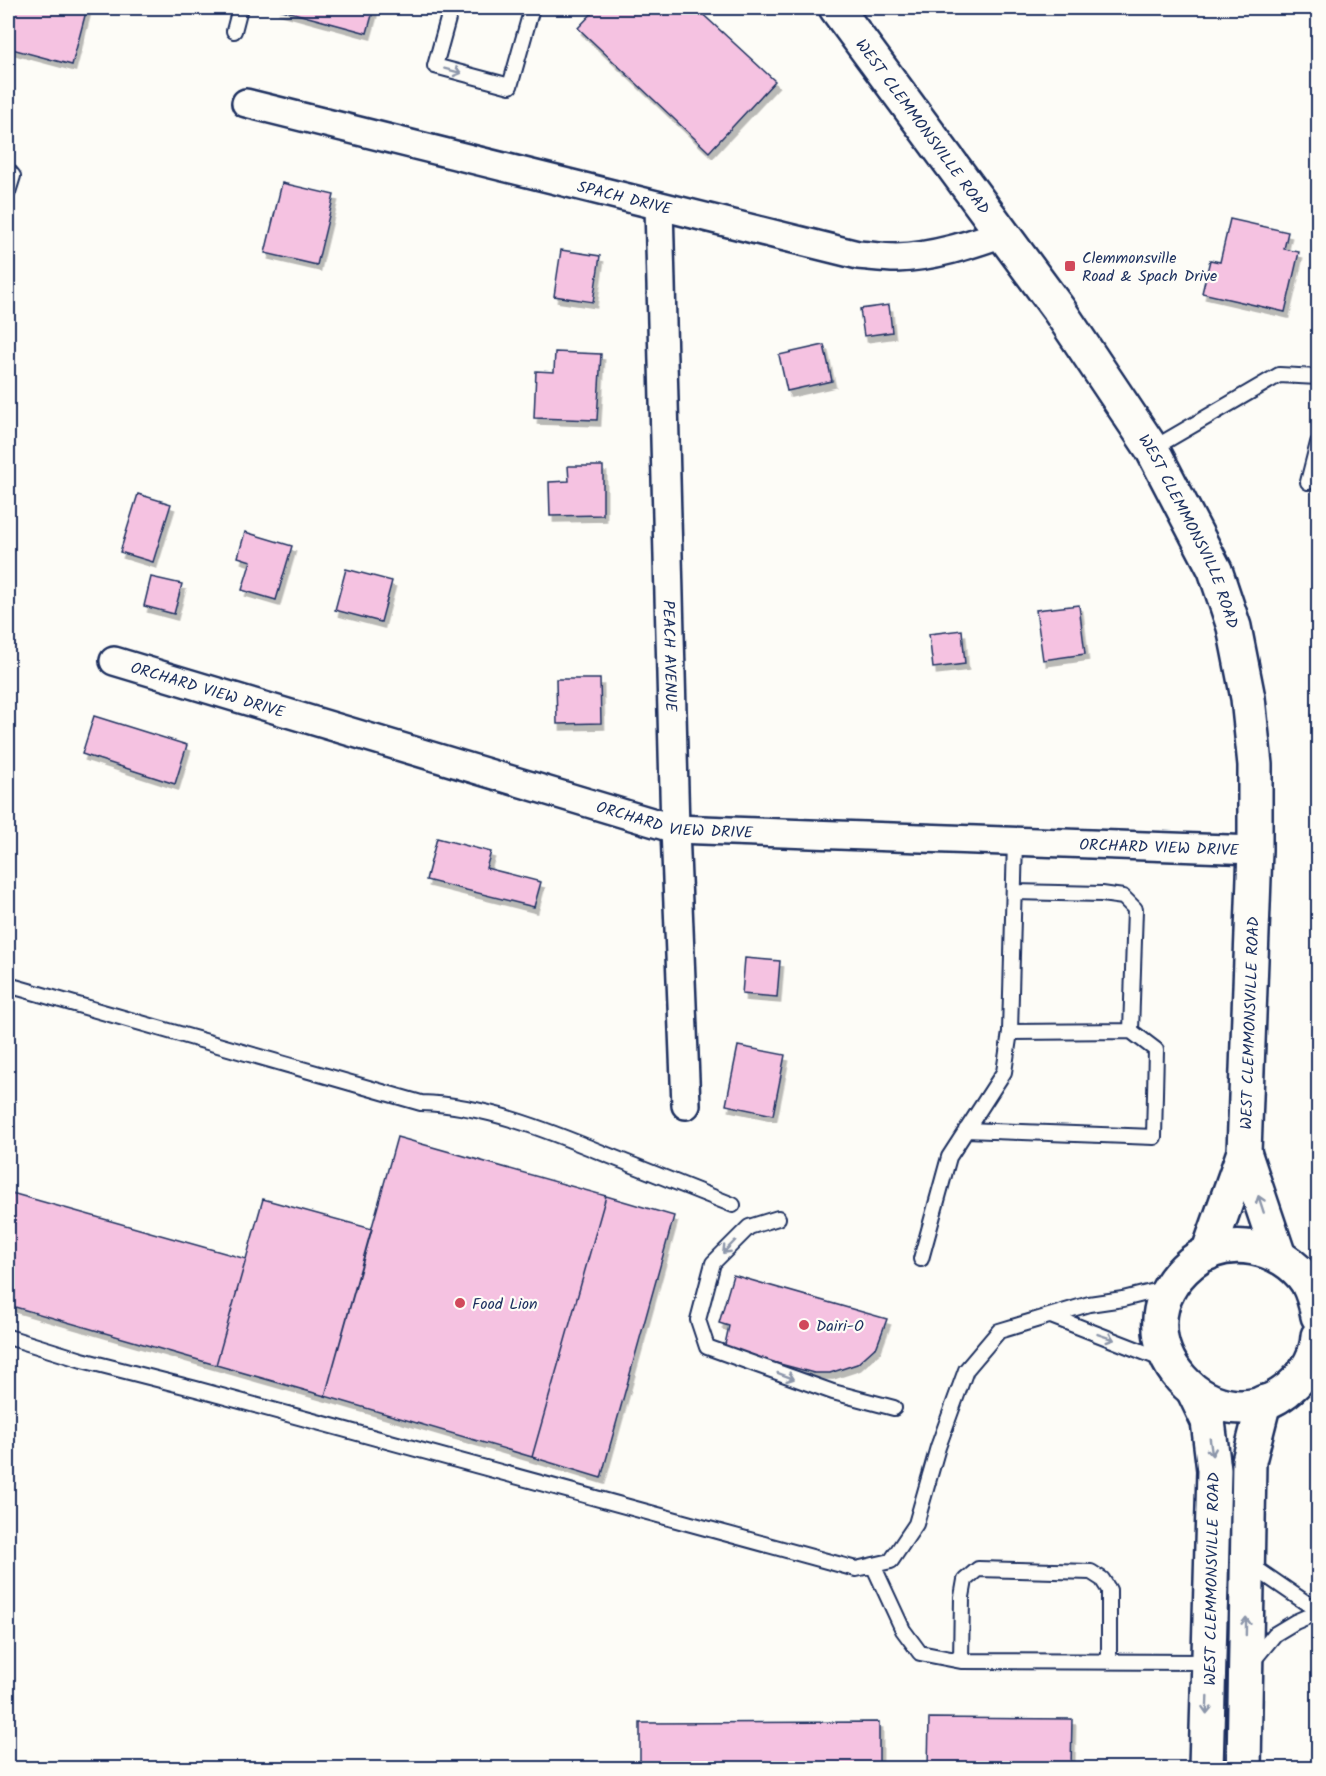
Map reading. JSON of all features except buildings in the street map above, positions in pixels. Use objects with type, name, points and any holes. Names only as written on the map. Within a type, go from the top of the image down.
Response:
[{"type":"main road","name":"WEST CLEMMONSVILLE ROAD","points":[[837,8],[1059,310],[1152,449],[1215,570],[1234,627],[1248,698],[1255,765],[1255,850],[1244,1152],[1208,1253]]},
{"type":"main road","name":"WEST CLEMMONSVILLE ROAD","points":[[1244,1152],[1279,1256]]},
{"type":"main road","points":[[1318,1316],[1315,1300],[1307,1283],[1294,1268],[1279,1256],[1260,1249],[1241,1246],[1208,1253],[1192,1262],[1169,1288],[1160,1321],[1162,1342],[1168,1361],[1179,1378],[1194,1392],[1212,1401],[1232,1406],[1264,1402],[1289,1389],[1303,1375],[1313,1358],[1318,1336]]},
{"type":"main road","name":"WEST CLEMMONSVILLE ROAD","points":[[1194,1392],[1208,1421],[1214,1470],[1206,1768]]},
{"type":"main road","points":[[1244,1768],[1250,1461],[1264,1402]]},
{"type":"street","name":"SPACH DRIVE","points":[[246,103],[858,255],[897,258],[933,253],[965,247],[1003,234]]},
{"type":"street","name":"PEACH AVENUE","points":[[659,206],[675,829],[686,1105]]},
{"type":"street","name":"ORCHARD VIEW DRIVE","points":[[114,661],[675,829],[1255,850]]},
{"type":"lane","points":[[234,30],[240,8]]},
{"type":"lane","points":[[451,8],[435,66],[510,86],[532,8]]},
{"type":"lane","points":[[8,170],[13,176],[8,192]]},
{"type":"lane","points":[[1152,449],[1278,375],[1318,376]]},
{"type":"lane","points":[[1308,482],[1318,443]]},
{"type":"lane","points":[[921,1259],[949,1157],[1004,1072],[1010,1032],[1015,841]]},
{"type":"lane","points":[[1014,892],[1102,894],[1123,897],[1135,909],[1131,1031]]},
{"type":"lane","points":[[8,985],[421,1103],[443,1104],[515,1120],[575,1141],[733,1205]]},
{"type":"lane","points":[[966,1130],[1154,1137],[1156,1050],[1131,1031],[1010,1032]]},
{"type":"lane","points":[[778,1218],[748,1227],[713,1263],[698,1320],[706,1347],[833,1392],[894,1408]]},
{"type":"lane","points":[[8,1337],[82,1360],[856,1569],[891,1561],[916,1524],[938,1447],[966,1370],[999,1331],[1089,1304],[1169,1288]]},
{"type":"lane","points":[[1051,1316],[1168,1361]]},
{"type":"lane","points":[[1247,1562],[1318,1612]]},
{"type":"lane","points":[[873,1565],[903,1630],[920,1653],[961,1661],[1209,1662]]},
{"type":"lane","points":[[961,1661],[962,1598],[965,1580],[978,1569],[1091,1572],[1102,1579],[1108,1590],[1109,1662]]},
{"type":"lane","points":[[1245,1671],[1275,1634],[1318,1612]]},
{"type":"place","name":"Clemmonsville Road & Spach Drive","points":[[1070,266]]},
{"type":"place","name":"Food Lion","points":[[460,1303]]},
{"type":"place","name":"Dairi-O","points":[[804,1325]]}]
